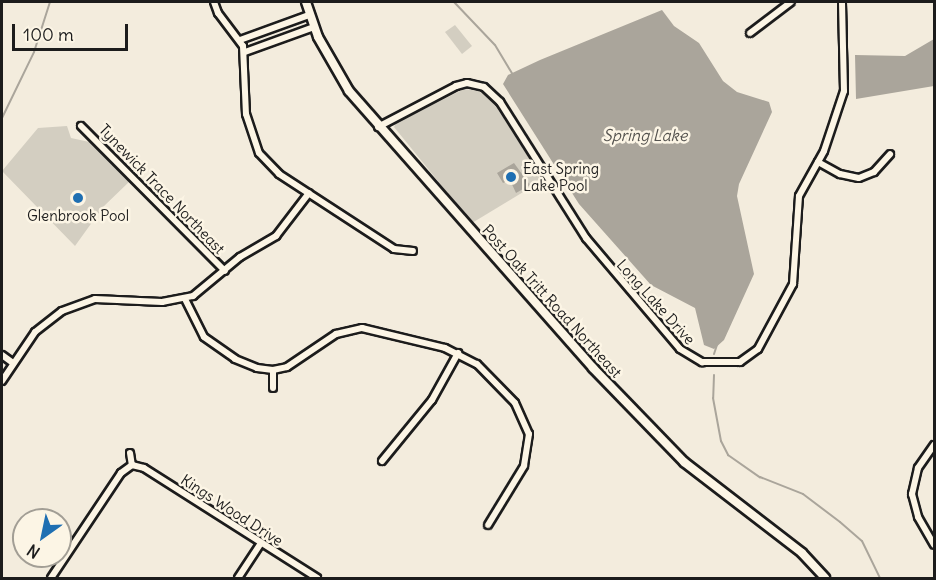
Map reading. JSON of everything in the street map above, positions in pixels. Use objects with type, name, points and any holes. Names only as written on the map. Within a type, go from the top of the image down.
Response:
[{"type":"street","points":[[214,2],[218,13],[240,40],[245,52],[246,114],[251,136],[269,164],[394,249],[413,251]]},
{"type":"street","name":"Post Oak Tritt Road Northeast","points":[[306,2],[314,27],[343,82],[377,127],[651,432],[720,493],[802,553],[825,579]]},
{"type":"street","points":[[750,33],[791,2]]},
{"type":"street","name":"Long Lake Drive","points":[[377,127],[467,83],[492,92],[586,238],[680,349],[702,362],[740,362],[752,355],[763,340],[793,284],[799,196],[818,162],[844,91],[842,2]]},
{"type":"street","points":[[240,40],[309,15]]},
{"type":"street","points":[[245,52],[314,27]]},
{"type":"street","name":"Tynewick Trace Northeast","points":[[81,126],[225,271]]},
{"type":"street","points":[[818,162],[840,174],[859,178],[874,172],[890,154]]},
{"type":"street","points":[[2,381],[35,332],[76,304],[110,297],[162,302],[184,299],[205,289],[225,271],[284,229],[309,193]]},
{"type":"street","points":[[184,299],[195,326],[210,342],[245,364],[273,370],[294,363],[330,337],[352,328],[371,329],[458,353],[497,382],[528,426],[530,450],[524,466],[488,525]]},
{"type":"street","points":[[382,461],[432,400],[458,353]]},
{"type":"street","points":[[2,355],[13,363]]},
{"type":"street","points":[[273,370],[273,388]]},
{"type":"street","points":[[934,445],[918,468],[912,494],[918,518],[934,545]]},
{"type":"street","points":[[51,579],[121,473],[132,465],[130,453]]},
{"type":"street","name":"Kings Wood Drive","points":[[132,465],[144,468],[317,579]]},
{"type":"street","points":[[238,579],[261,543]]},
{"type":"shaded area","points":[[455,25],[472,46],[462,54],[445,32]]},
{"type":"shaded area","points":[[464,89],[479,91],[493,102],[543,180],[472,223],[394,127],[396,123]]},
{"type":"shaded area","points":[[67,126],[71,138],[94,143],[130,181],[103,207],[75,246],[2,171],[38,128]]},
{"type":"water","name":"Spring Lake","points":[[662,10],[674,26],[699,43],[723,81],[737,92],[769,102],[772,112],[739,184],[737,196],[754,274],[724,340],[714,349],[704,345],[695,308],[651,285],[579,204],[503,84],[508,75],[540,60]]},
{"type":"water","points":[[934,39],[934,86],[856,99],[855,55],[905,56]]},
{"type":"water","name":"East Spring Lake Pool","points":[[514,163],[530,185],[516,193],[510,180],[503,183],[497,173]]},
{"type":"waterway","points":[[2,118],[34,52],[50,2]]},
{"type":"waterway","points":[[454,2],[495,45],[512,73]]},
{"type":"waterway","points":[[714,354],[718,342]]},
{"type":"waterway","points":[[714,375],[713,398],[721,441],[728,455],[760,477],[803,494],[840,522],[862,541],[880,578]]},
{"type":"place","name":"East Spring Lake Pool","points":[[511,177]]},
{"type":"place","name":"Glenbrook Pool","points":[[78,198]]}]
